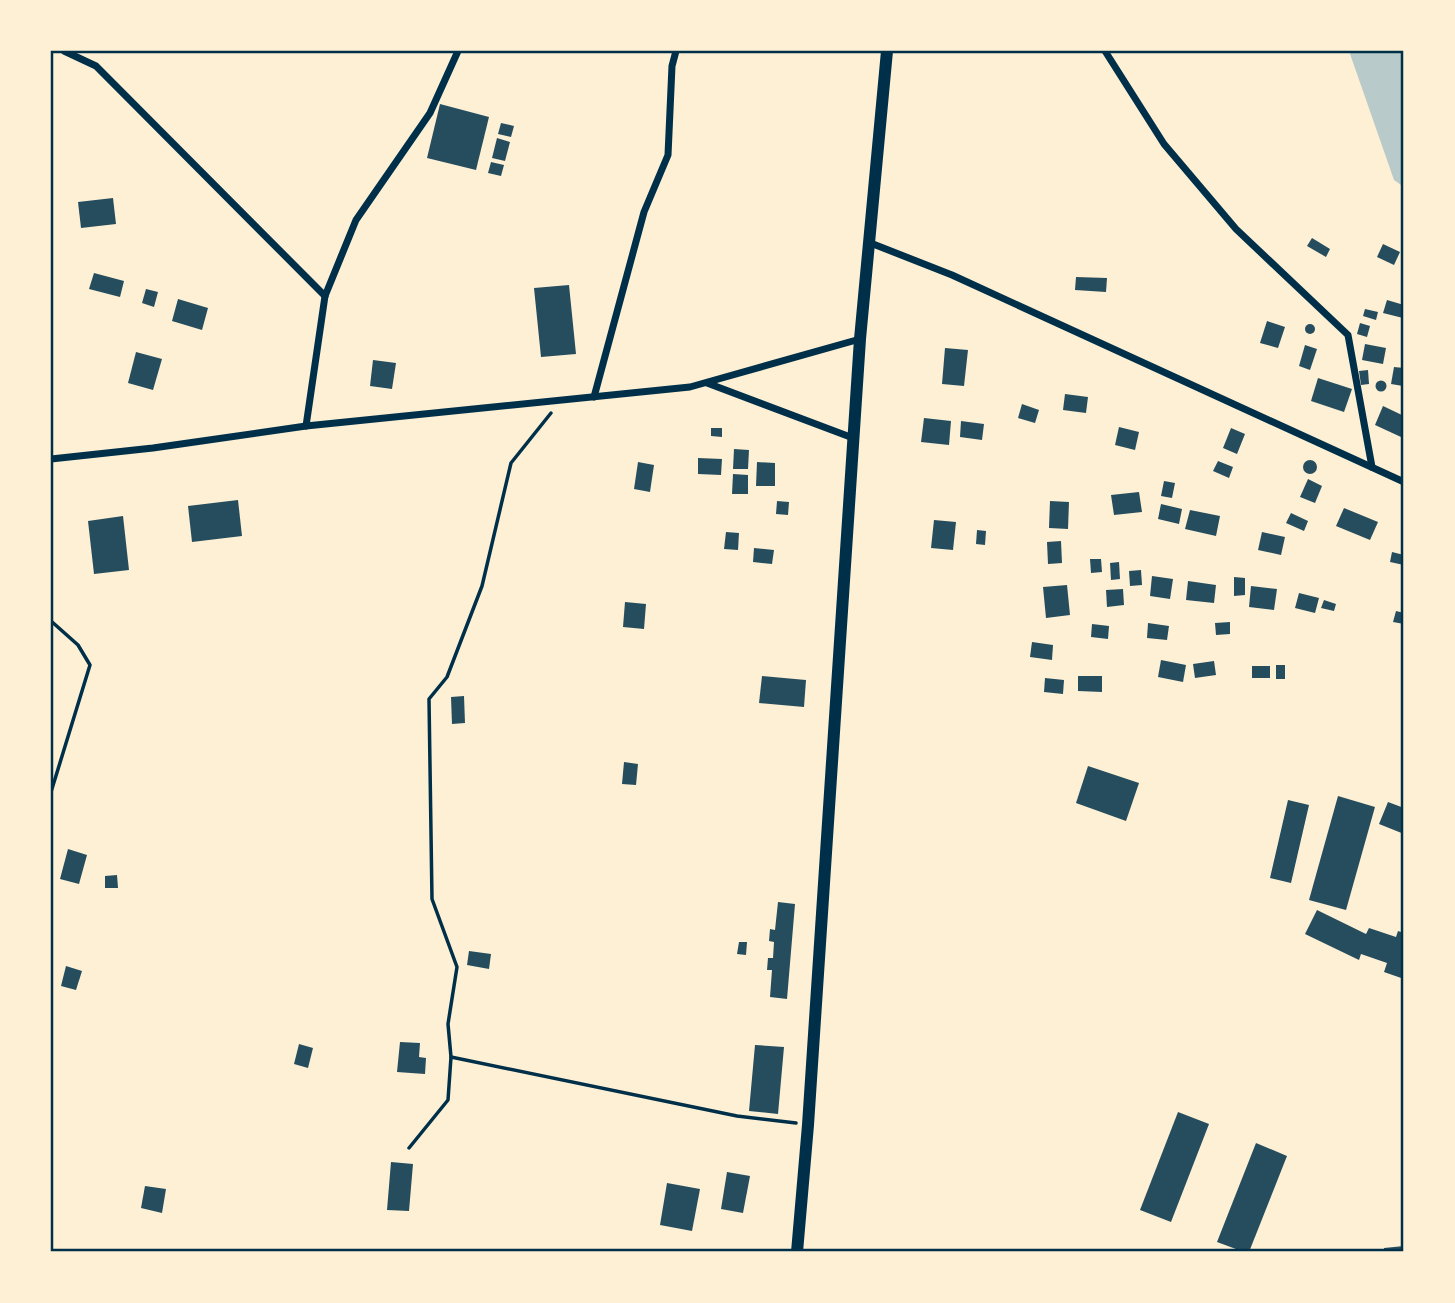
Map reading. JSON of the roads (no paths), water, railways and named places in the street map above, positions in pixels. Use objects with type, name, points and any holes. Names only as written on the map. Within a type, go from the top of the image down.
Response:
[{"type":"main road","points":[[797,1252],[808,1125],[860,339],[887,51]]},
{"type":"street","points":[[64,51],[96,66],[326,296]]},
{"type":"street","points":[[306,426],[326,296],[356,220],[430,113],[458,51]]},
{"type":"street","points":[[594,397],[644,212],[668,155],[672,66],[676,51]]},
{"type":"street","points":[[1105,51],[1164,144],[1236,229],[1348,335],[1372,467]]},
{"type":"street","points":[[868,242],[952,275],[1404,482]]},
{"type":"street","points":[[51,459],[153,448],[306,426],[690,387],[860,339]]},
{"type":"street","points":[[706,382],[854,439]]}]
